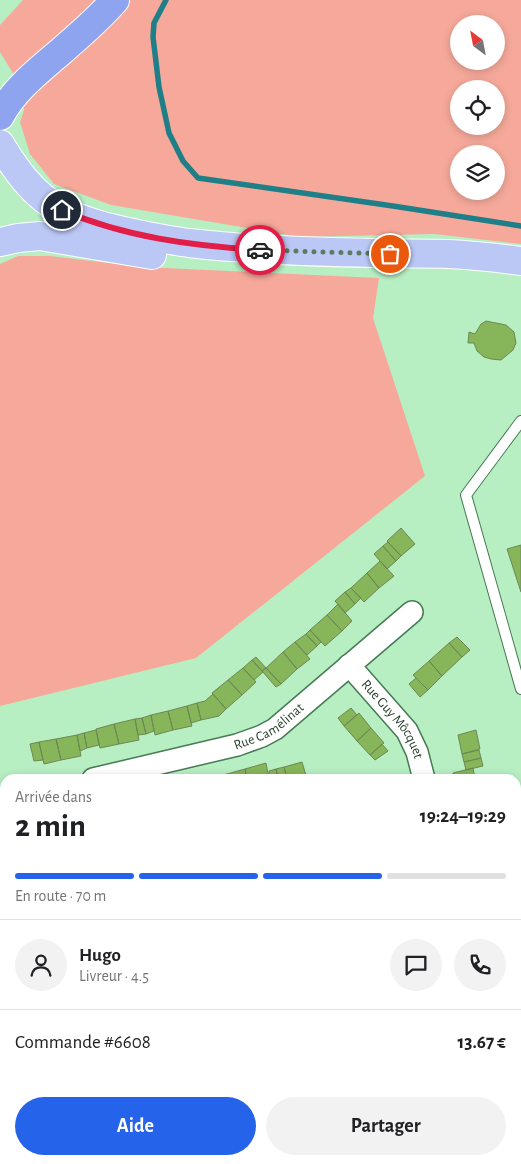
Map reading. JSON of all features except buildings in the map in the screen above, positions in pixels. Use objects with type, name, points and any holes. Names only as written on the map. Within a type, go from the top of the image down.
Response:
[{"type":"highway","points":[[0,116],[9,101],[24,84],[97,19],[115,0]]},
{"type":"main road","points":[[0,144],[25,180],[41,196],[62,210],[123,231],[165,240],[227,247],[376,254],[450,254],[521,260]]},
{"type":"main road","points":[[0,242],[40,236],[177,258],[248,263],[275,263],[376,254]]},
{"type":"street","name":"Rue Camélinat","points":[[114,774],[249,742],[262,736],[275,728],[412,612]]},
{"type":"street","name":"Rue Guy Môcquet","points":[[349,665],[406,731],[417,752],[423,774]]},
{"type":"lane","points":[[521,421],[466,495],[521,689]]},
{"type":"shaded area","points":[[23,0],[521,0],[521,244],[434,234],[300,237],[111,205],[54,184],[30,154],[20,122],[24,110],[14,75],[0,52],[0,25]]},
{"type":"shaded area","points":[[18,256],[50,256],[143,267],[379,278],[373,318],[425,476],[196,658],[0,706],[0,264]]},
{"type":"waterway","points":[[166,0],[154,23],[153,37],[159,87],[169,133],[183,161],[198,178],[521,226]]},
{"type":"way so far","points":[[260,250],[390,254]]},
{"type":"route","points":[[62,210],[116,229],[165,240],[260,250]]}]
